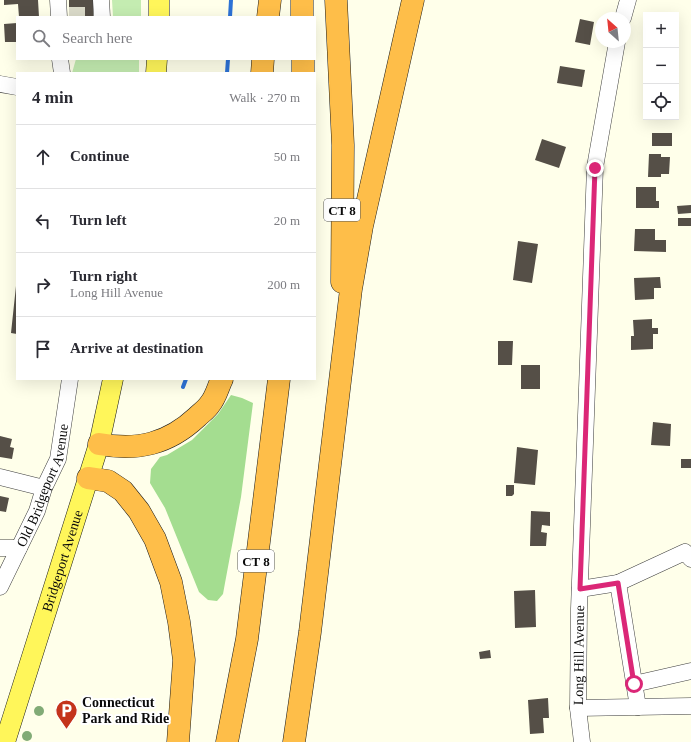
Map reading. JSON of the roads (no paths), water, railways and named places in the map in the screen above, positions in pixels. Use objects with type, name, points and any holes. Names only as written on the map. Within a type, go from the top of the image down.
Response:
[{"type":"highway","points":[[268,16],[270,0]]},
{"type":"highway","points":[[302,0],[302,16]]},
{"type":"highway","name":"CT 8","points":[[294,742],[310,632],[336,419],[342,287],[343,145],[336,0]]},
{"type":"highway","points":[[336,419],[351,289],[356,261],[364,218],[413,0]]},
{"type":"highway","points":[[262,72],[263,60]]},
{"type":"highway","points":[[303,60],[304,72]]},
{"type":"highway","points":[[99,444],[115,447],[138,446],[164,440],[188,425],[210,404],[222,380]]},
{"type":"highway","name":"CT 8","points":[[227,742],[246,639],[279,380]]},
{"type":"highway","points":[[88,478],[108,481],[123,491],[139,511],[155,539],[171,582],[179,622],[184,660],[178,742]]},
{"type":"main road","points":[[159,0],[159,16]]},
{"type":"main road","points":[[156,72],[157,60]]},
{"type":"main road","name":"Bridgeport Avenue","points":[[5,742],[99,444],[113,380]]},
{"type":"street","points":[[58,0],[62,16]]},
{"type":"street","points":[[625,12],[628,0]]},
{"type":"street","name":"Long Hill Avenue","points":[[582,742],[578,708],[580,589],[595,168],[616,48]]},
{"type":"street","points":[[60,60],[62,72]]},
{"type":"street","points":[[0,84],[16,87]]},
{"type":"street","name":"Old Bridgeport Avenue","points":[[0,587],[37,511],[44,488],[58,459],[70,380]]},
{"type":"street","points":[[0,477],[44,488]]},
{"type":"street","points":[[0,548],[19,548]]},
{"type":"street","points":[[580,589],[618,583],[685,552],[691,560]]},
{"type":"street","points":[[618,583],[638,707]]},
{"type":"street","points":[[634,684],[691,671]]},
{"type":"street","points":[[578,708],[691,706]]},
{"type":"waterway","points":[[230,16],[231,0]]},
{"type":"waterway","points":[[227,72],[228,60]]},
{"type":"waterway","points":[[183,387],[186,380]]},
{"type":"tunnel","points":[[69,15],[96,15]]},
{"type":"place","name":"Connecticut Park and Ride","points":[[67,730]]}]
